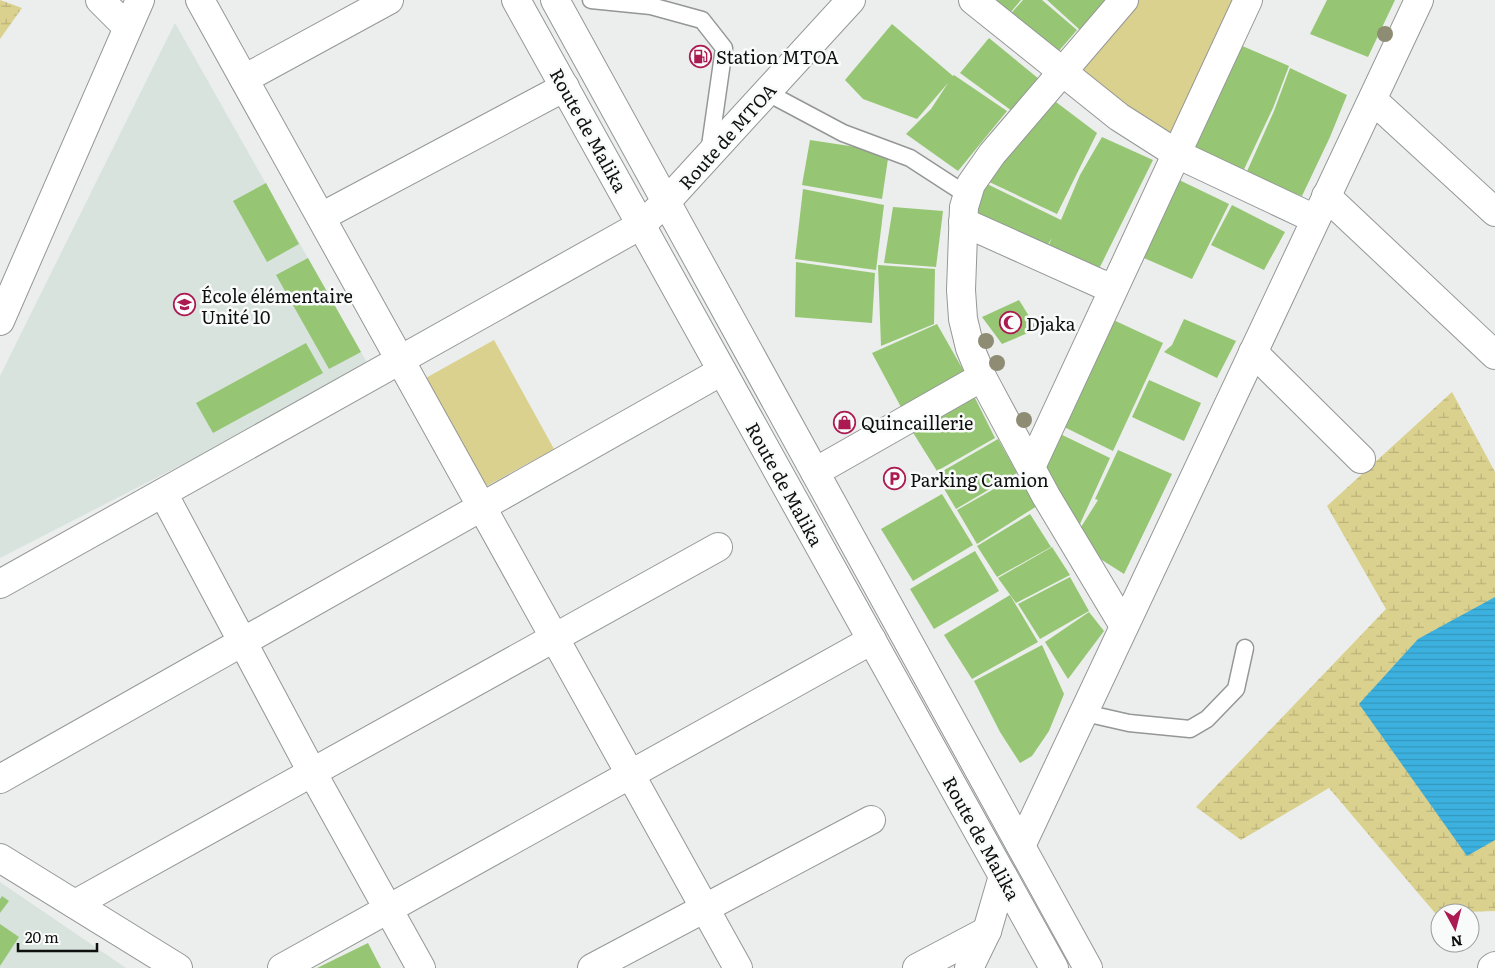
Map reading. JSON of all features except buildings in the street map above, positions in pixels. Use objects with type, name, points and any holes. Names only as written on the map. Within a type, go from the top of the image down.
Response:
[{"type":"street","points":[[100,0],[126,27]]},
{"type":"street","points":[[0,321],[126,27],[140,0]]},
{"type":"street","points":[[200,0],[738,968]]},
{"type":"street","points":[[244,79],[389,0]]},
{"type":"street","name":"Route de Malika","points":[[516,0],[1054,968]]},
{"type":"street","name":"Route de Malika","points":[[555,0],[1088,968]]},
{"type":"street","name":"Route de MTOA","points":[[0,584],[641,224],[666,202],[851,0]]},
{"type":"street","points":[[973,0],[1119,117],[1177,154],[1321,207],[1495,355]]},
{"type":"street","points":[[1124,0],[979,170],[967,195],[963,222],[960,290],[963,319],[970,348],[982,377],[1060,521],[1124,626]]},
{"type":"street","points":[[1031,467],[1248,0]]},
{"type":"street","points":[[1021,846],[1373,100],[1418,0]]},
{"type":"street","points":[[321,217],[565,87]]},
{"type":"street","points":[[1373,100],[1495,212]]},
{"type":"street","points":[[963,222],[1101,284],[1114,287]]},
{"type":"street","points":[[1253,352],[1361,459]]},
{"type":"street","points":[[0,779],[722,371]]},
{"type":"street","points":[[815,472],[982,377]]},
{"type":"street","points":[[163,493],[312,772],[390,908],[421,968]]},
{"type":"street","points":[[74,904],[718,547]]},
{"type":"street","points":[[282,968],[872,640]]},
{"type":"street","points":[[592,968],[871,820]]},
{"type":"street","points":[[0,858],[178,968]]},
{"type":"street","points":[[969,968],[987,931],[1003,876]]},
{"type":"street","points":[[917,968],[987,931]]},
{"type":"lane","points":[[591,0],[651,6],[702,20],[724,48],[709,155]]},
{"type":"lane","points":[[766,92],[843,132],[910,158],[967,195]]},
{"type":"lane","points":[[1085,713],[1129,723],[1190,729],[1207,719],[1236,689],[1245,648]]},
{"type":"shaded area","name":"École élémentaire Unité 10","points":[[175,23],[370,368],[0,558],[0,376]]},
{"type":"shaded area","points":[[0,882],[126,968],[0,968]]},
{"type":"green space","points":[[0,0],[22,8],[0,39]]},
{"type":"green space","points":[[1137,0],[1242,0],[1179,138],[1074,71]]},
{"type":"green space","points":[[494,340],[554,449],[485,487],[424,379]]},
{"type":"green space","points":[[1452,392],[1495,472],[1495,911],[1480,912],[1480,903],[1430,903],[1430,907],[1329,788],[1241,840],[1196,807],[1386,609],[1327,506]]},
{"type":"water","points":[[1495,597],[1495,840],[1467,856],[1359,704],[1418,639]]},
{"type":"place","name":"Station MTOA","points":[[700,56]]},
{"type":"place","name":"École élémentaire Unité 10","points":[[185,305]]},
{"type":"place","name":"Djaka","points":[[1010,323]]},
{"type":"place","name":"Quincaillerie","points":[[845,422]]},
{"type":"place","name":"Parking Camion","points":[[894,479]]}]
